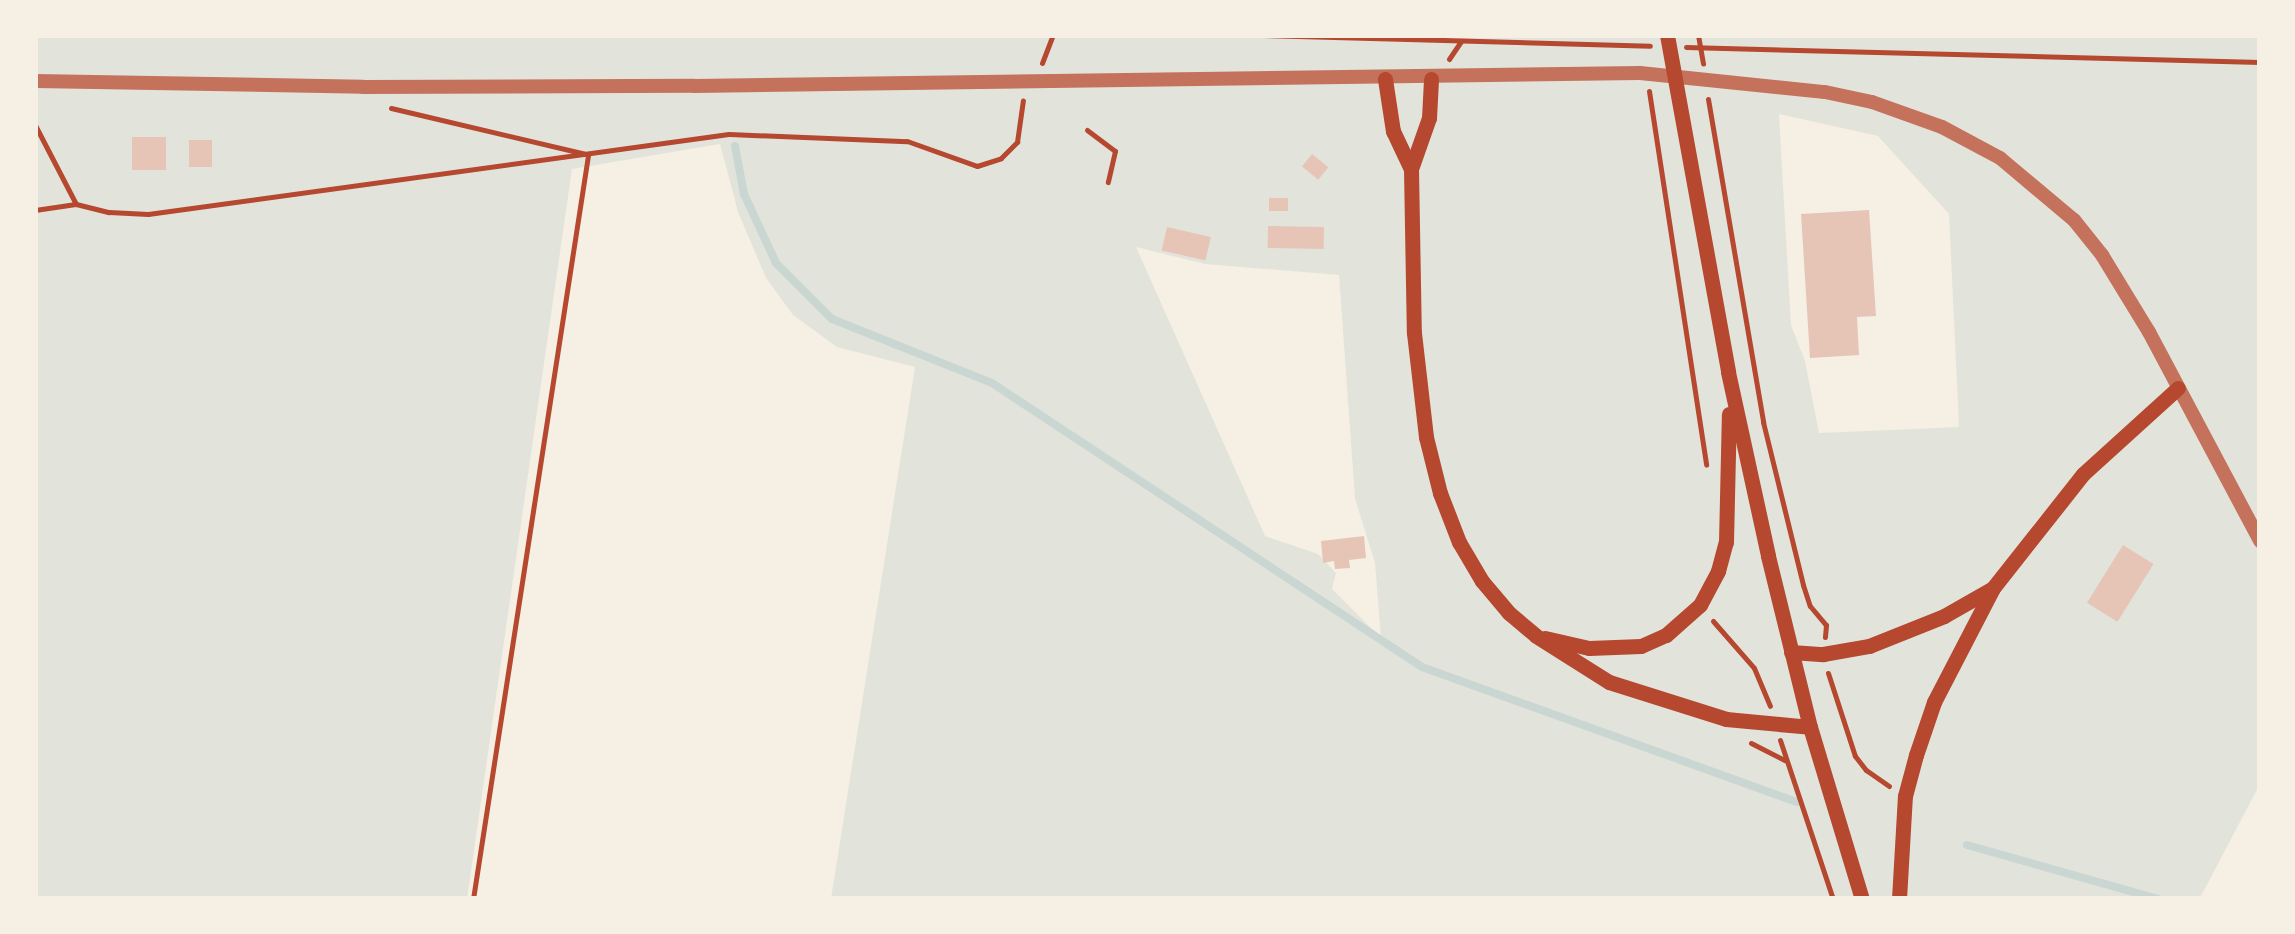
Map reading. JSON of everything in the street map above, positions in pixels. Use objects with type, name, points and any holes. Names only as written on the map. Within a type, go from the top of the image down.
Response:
[{"type":"main road","points":[[1664,40],[1728,372],[1792,652],[1810,727],[1862,899]]},
{"type":"main road","points":[[1431,78],[1429,118],[1411,169],[1418,385],[1440,493],[1459,542],[1482,582],[1508,613],[1536,636],[1608,682],[1726,720],[1810,727]]},
{"type":"main road","points":[[1385,79],[1393,131],[1411,169]]},
{"type":"main road","points":[[1536,636],[1621,650],[1666,635],[1700,605],[1718,571],[1726,542],[1730,504],[1728,372]]},
{"type":"main road","points":[[1899,899],[1906,796],[1934,702],[1993,588],[2083,474],[2178,388]]},
{"type":"main road","points":[[1792,652],[1823,654],[1899,636],[1993,588]]},
{"type":"street","points":[[35,81],[363,88],[1640,74],[1753,82],[1872,102],[1925,120],[2000,158],[2074,220],[2102,256],[2260,541]]},
{"type":"path","points":[[1263,35],[1664,40]]},
{"type":"path","points":[[1681,46],[2260,62]]},
{"type":"path","points":[[390,108],[588,156]]},
{"type":"path","points":[[36,209],[76,204],[148,214],[729,134],[907,141],[978,166],[1002,158],[1017,142],[1024,120]]},
{"type":"path","points":[[35,125],[76,204]]},
{"type":"path","points":[[1087,130],[1115,151],[1108,182]]},
{"type":"path","points":[[1713,137],[1763,422],[1803,585],[1810,606],[1826,626],[1823,654],[1836,711],[1855,756],[1876,779],[1906,796]]},
{"type":"path","points":[[473,899],[588,156]]},
{"type":"shaded area","points":[[35,35],[2260,38],[2260,784],[2201,896],[2207,899],[831,899],[915,367],[837,347],[793,315],[766,278],[738,212],[720,144],[572,169],[467,899],[35,899]],"holes":[[[1779,114],[1878,136],[1949,214],[1959,427],[1819,433],[1805,361],[1791,325]],[[1136,247],[1205,264],[1339,275],[1355,499],[1375,563],[1381,638],[1332,589],[1336,573],[1318,554],[1265,536]]]},
{"type":"building","points":[[132,137],[166,137],[166,170],[132,170]]},
{"type":"building","points":[[189,140],[212,140],[212,167],[189,167]]},
{"type":"building","points":[[1312,154],[1328,167],[1318,180],[1302,166]]},
{"type":"building","points":[[1269,198],[1288,198],[1288,211],[1269,211]]},
{"type":"building","points":[[1869,210],[1876,316],[1857,317],[1859,355],[1810,358],[1801,214]]},
{"type":"building","points":[[1268,226],[1324,227],[1324,249],[1268,248]]},
{"type":"building","points":[[1167,227],[1211,237],[1205,261],[1162,250]]},
{"type":"building","points":[[1364,536],[1366,558],[1349,560],[1350,568],[1335,569],[1334,561],[1323,563],[1321,541]]},
{"type":"building","points":[[2123,545],[2154,564],[2117,622],[2087,603]]},
{"type":"waterway","points":[[735,146],[744,194],[776,263],[832,319],[992,383],[1422,667],[1797,802]]},
{"type":"waterway","points":[[1967,845],[2158,899]]}]
